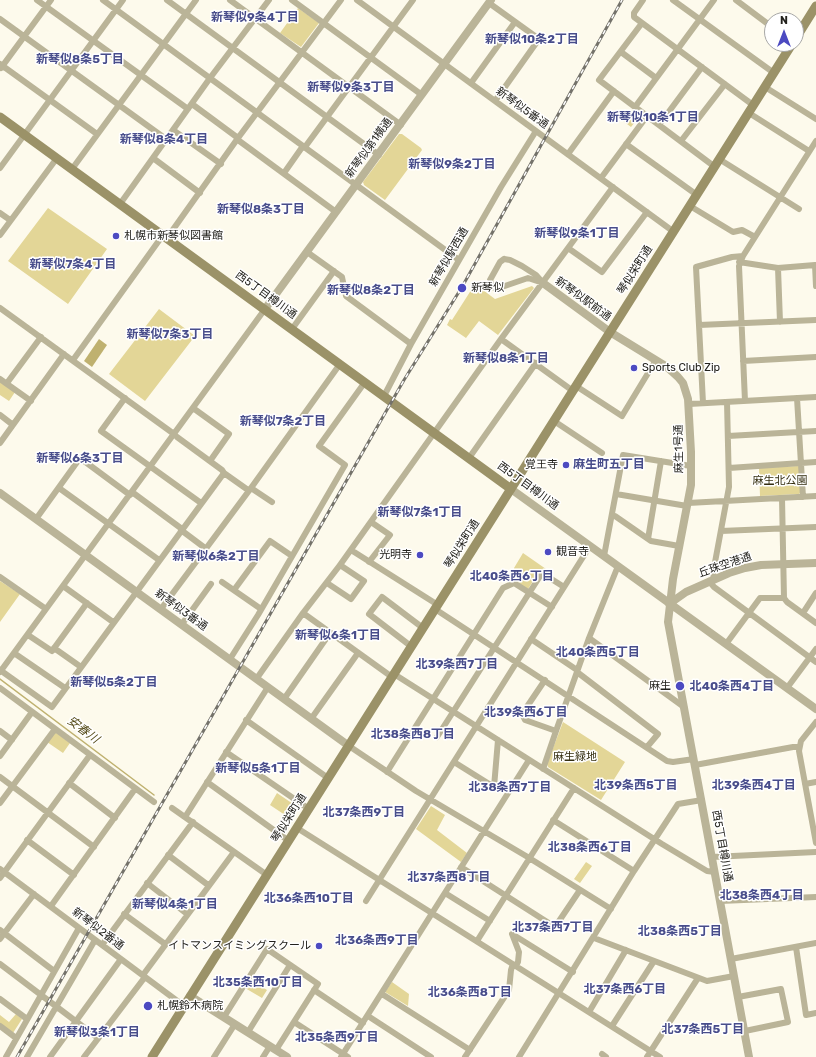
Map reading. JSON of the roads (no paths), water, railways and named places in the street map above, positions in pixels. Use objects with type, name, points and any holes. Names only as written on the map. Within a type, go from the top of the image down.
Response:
[{"type":"main road","points":[[804,25],[816,6]]},
{"type":"main road","name":"琴似栄町通","points":[[152,1057],[787,52]]},
{"type":"main road","name":"西5丁目樽川通","points":[[0,117],[511,488]]},
{"type":"street","points":[[37,0],[141,75],[238,139],[336,212]]},
{"type":"street","points":[[51,0],[1,66],[98,134]]},
{"type":"street","points":[[103,0],[459,260]]},
{"type":"street","points":[[0,168],[123,0]]},
{"type":"street","points":[[167,0],[379,154]]},
{"type":"street","points":[[72,169],[196,0]]},
{"type":"street","points":[[230,0],[400,124]]},
{"type":"street","points":[[120,204],[210,78],[269,0]]},
{"type":"street","points":[[292,0],[422,95]]},
{"type":"street","points":[[73,360],[165,237],[200,193],[341,0]]},
{"type":"street","name":"新琴似5番通","points":[[358,0],[674,232]]},
{"type":"street","points":[[284,173],[372,57],[413,0]]},
{"type":"street","points":[[643,0],[634,13],[634,17],[725,84],[751,109],[809,151]]},
{"type":"street","points":[[673,0],[774,73]]},
{"type":"street","points":[[635,107],[714,0]]},
{"type":"street","points":[[736,0],[764,21]]},
{"type":"street","points":[[488,2],[539,39],[495,101]]},
{"type":"street","name":"新琴似第1横通","points":[[265,309],[445,64],[488,2]]},
{"type":"street","points":[[0,19],[166,139]]},
{"type":"street","points":[[471,83],[515,22]]},
{"type":"street","points":[[642,23],[599,80],[681,141],[799,209]]},
{"type":"street","points":[[621,52],[656,78]]},
{"type":"street","points":[[659,125],[702,67]]},
{"type":"street","points":[[681,141],[725,84]]},
{"type":"street","points":[[765,87],[816,119]]},
{"type":"street","points":[[568,154],[614,91]]},
{"type":"street","points":[[601,178],[647,116]]},
{"type":"street","points":[[173,130],[221,164]]},
{"type":"street","name":"新琴似駅西通","points":[[384,396],[411,344],[459,260],[501,187],[536,131]]},
{"type":"street","points":[[745,401],[739,262],[816,141]]},
{"type":"street","points":[[626,144],[697,195]]},
{"type":"street","points":[[0,235],[57,158]]},
{"type":"street","points":[[153,158],[200,193]]},
{"type":"street","points":[[257,678],[613,187]]},
{"type":"street","points":[[690,206],[733,232],[742,230],[755,237]]},
{"type":"street","points":[[568,248],[602,272],[647,212]]},
{"type":"street","points":[[0,213],[10,220]]},
{"type":"street","points":[[307,252],[342,277],[346,296],[411,344]]},
{"type":"street","points":[[703,403],[696,267],[732,257],[743,256]]},
{"type":"street","points":[[504,259],[510,260],[522,266],[536,275],[543,283],[531,278],[496,289],[492,286],[490,280],[500,262],[504,259]]},
{"type":"street","points":[[739,262],[778,268],[815,265],[816,286]]},
{"type":"street","points":[[521,281],[524,276],[522,266]]},
{"type":"street","points":[[778,268],[780,322]]},
{"type":"street","points":[[292,329],[334,271]]},
{"type":"street","name":"新琴似駅前通","points":[[543,283],[610,332]]},
{"type":"street","points":[[0,317],[2,309],[174,434],[224,473],[272,502]]},
{"type":"street","points":[[224,473],[52,707],[0,671],[28,635],[265,309]]},
{"type":"street","points":[[699,326],[816,320]]},
{"type":"street","name":"麻生1号通","points":[[610,332],[667,367],[678,377],[686,390],[689,404],[691,484],[669,604]]},
{"type":"street","points":[[7,383],[41,337]]},
{"type":"street","points":[[502,339],[536,363],[622,416],[656,360]]},
{"type":"street","points":[[0,443],[64,354]]},
{"type":"street","points":[[743,361],[816,357]]},
{"type":"street","points":[[469,458],[536,363]]},
{"type":"street","points":[[160,609],[340,364]]},
{"type":"street","points":[[0,379],[30,401]]},
{"type":"street","points":[[230,659],[262,610],[345,465],[319,446],[365,382]]},
{"type":"street","points":[[689,404],[816,397]]},
{"type":"street","points":[[125,398],[101,431],[201,503]]},
{"type":"street","points":[[797,398],[803,497]]},
{"type":"street","points":[[727,402],[730,468],[729,487],[711,580],[714,588],[816,662]]},
{"type":"street","points":[[193,408],[229,434],[210,461]]},
{"type":"street","points":[[0,415],[13,425]]},
{"type":"street","points":[[554,421],[602,453]]},
{"type":"street","points":[[728,436],[816,430]]},
{"type":"street","points":[[604,556],[623,455],[691,466]]},
{"type":"street","points":[[36,519],[80,458],[205,548]]},
{"type":"street","points":[[648,538],[661,461]]},
{"type":"street","points":[[730,468],[816,462]]},
{"type":"street","points":[[59,488],[159,560]]},
{"type":"street","name":"西5丁目樽川通","points":[[511,488],[669,604],[668,622],[749,1057]]},
{"type":"street","name":"新琴似3番通","points":[[0,493],[349,746]]},
{"type":"street","points":[[616,494],[688,505],[816,496]]},
{"type":"street","points":[[782,498],[784,598],[786,602],[816,623]]},
{"type":"street","points":[[612,515],[651,541],[679,546]]},
{"type":"street","points":[[369,562],[390,535],[371,522]]},
{"type":"street","points":[[721,531],[816,526]]},
{"type":"street","points":[[234,590],[270,541],[292,556]]},
{"type":"street","points":[[366,901],[590,546]]},
{"type":"street","points":[[351,550],[437,607],[494,648],[667,761],[694,762],[799,747]]},
{"type":"street","name":"丘珠空港通","points":[[669,604],[686,592],[711,580],[745,568],[761,565],[816,563]]},
{"type":"street","points":[[327,583],[351,598],[364,581],[340,565]]},
{"type":"street","points":[[543,769],[589,638],[618,566]]},
{"type":"street","points":[[437,737],[542,573],[564,587]]},
{"type":"street","points":[[0,577],[46,609]]},
{"type":"street","points":[[222,582],[262,610]]},
{"type":"street","points":[[387,772],[503,588],[514,583],[552,607]]},
{"type":"street","points":[[182,624],[211,584]]},
{"type":"street","points":[[63,586],[113,622]]},
{"type":"street","points":[[803,614],[816,593]]},
{"type":"street","points":[[412,647],[369,614],[382,597],[424,628]]},
{"type":"street","points":[[726,644],[760,598],[784,598]]},
{"type":"street","points":[[28,635],[52,652],[87,603]]},
{"type":"street","points":[[669,604],[816,709]]},
{"type":"street","points":[[303,613],[358,653],[393,676],[433,699],[707,871],[715,872]]},
{"type":"street","points":[[284,699],[330,633]]},
{"type":"street","points":[[589,638],[684,707]]},
{"type":"street","points":[[531,639],[577,671],[658,734],[647,747]]},
{"type":"street","points":[[54,648],[81,667]]},
{"type":"street","points":[[787,688],[816,649]]},
{"type":"street","points":[[14,653],[65,688]]},
{"type":"street","points":[[311,719],[358,653]]},
{"type":"street","points":[[545,680],[522,714],[525,720],[556,731]]},
{"type":"street","points":[[185,817],[268,687]]},
{"type":"street","points":[[0,688],[154,802]]},
{"type":"street","points":[[0,756],[32,712]]},
{"type":"street","points":[[246,720],[328,778]]},
{"type":"street","points":[[816,722],[801,741],[799,747],[816,843]]},
{"type":"street","points":[[0,803],[55,729]]},
{"type":"street","points":[[0,731],[12,740]]},
{"type":"street","points":[[454,762],[494,787],[498,740]]},
{"type":"street","points":[[349,746],[430,800],[529,858],[610,909]]},
{"type":"street","points":[[226,752],[309,810]]},
{"type":"street","points":[[0,878],[2,870],[27,840],[90,755]]},
{"type":"street","points":[[294,1022],[344,1056],[363,1023],[529,760]]},
{"type":"street","points":[[0,777],[94,847]]},
{"type":"street","points":[[207,782],[289,841]]},
{"type":"street","points":[[805,784],[816,782]]},
{"type":"street","points":[[69,783],[115,818]]},
{"type":"street","points":[[477,941],[574,788]]},
{"type":"street","points":[[51,906],[135,789]]},
{"type":"street","points":[[519,1057],[594,938],[610,909],[655,839],[658,838],[678,804],[702,800]]},
{"type":"street","points":[[172,808],[267,875]]},
{"type":"street","points":[[553,820],[634,871]]},
{"type":"street","points":[[102,945],[193,822]]},
{"type":"street","points":[[297,828],[660,1057]]},
{"type":"street","points":[[27,840],[74,875]]},
{"type":"street","points":[[84,1057],[144,976],[165,944],[208,885],[234,852]]},
{"type":"street","points":[[712,857],[816,852]]},
{"type":"street","points":[[168,855],[208,885]]},
{"type":"street","points":[[461,867],[555,927],[580,890]]},
{"type":"street","name":"新琴似2番通","points":[[2,870],[184,1006]]},
{"type":"street","points":[[147,883],[187,914]]},
{"type":"street","points":[[445,893],[490,921]]},
{"type":"street","points":[[0,939],[2,931],[34,894]]},
{"type":"street","points":[[720,901],[816,897]]},
{"type":"street","points":[[124,914],[165,944]]},
{"type":"street","points":[[6,1057],[26,1018],[79,928]]},
{"type":"street","points":[[2,931],[54,971]]},
{"type":"street","points":[[465,1057],[509,990],[511,970],[518,962],[519,952],[512,934],[573,972]]},
{"type":"street","points":[[594,938],[707,981],[734,976]]},
{"type":"street","points":[[27,1057],[95,940]]},
{"type":"street","points":[[731,959],[816,943]]},
{"type":"street","points":[[796,947],[806,1015],[816,1013]]},
{"type":"street","points":[[224,1018],[267,949],[318,984],[294,1022],[273,1048],[263,1057]]},
{"type":"street","points":[[589,1012],[626,950]]},
{"type":"street","points":[[50,1057],[121,959]]},
{"type":"street","points":[[612,1026],[654,961]]},
{"type":"street","points":[[0,964],[98,1038]]},
{"type":"street","points":[[248,1032],[290,965]]},
{"type":"street","points":[[647,1057],[698,978]]},
{"type":"street","points":[[738,997],[781,989],[788,1022],[745,1031]]},
{"type":"street","points":[[314,990],[363,1023]]},
{"type":"street","points":[[382,994],[470,1050]]},
{"type":"street","points":[[190,996],[287,1057]]},
{"type":"street","points":[[0,999],[26,1018]]},
{"type":"street","points":[[368,1016],[431,1057]]},
{"type":"street","points":[[214,1057],[235,1024]]},
{"type":"street","points":[[0,1026],[16,1038]]},
{"type":"waterway","name":"安春川","points":[[0,679],[154,795]]},
{"type":"railway","points":[[17,1057],[404,380],[462,287],[622,0]]},
{"type":"place","name":"札幌市新琴似図書館","points":[[116,236]]},
{"type":"place","name":"新琴似","points":[[462,288]]},
{"type":"place","name":"Sports Club Zip","points":[[634,368]]},
{"type":"place","name":"覚王寺","points":[[566,465]]},
{"type":"place","name":"観音寺","points":[[548,552]]},
{"type":"place","name":"光明寺","points":[[420,555]]},
{"type":"place","name":"麻生","points":[[680,686]]},
{"type":"place","name":"イトマンスイミングスクール","points":[[319,946]]},
{"type":"place","name":"札幌鈴木病院","points":[[148,1006]]},
{"type":"district","name":"新琴似9条4丁目","points":[[255,18]]},
{"type":"district","name":"新琴似10条2丁目","points":[[532,40]]},
{"type":"district","name":"新琴似8条5丁目","points":[[80,60]]},
{"type":"district","name":"新琴似9条3丁目","points":[[351,88]]},
{"type":"district","name":"新琴似10条1丁目","points":[[653,118]]},
{"type":"district","name":"新琴似8条4丁目","points":[[164,140]]},
{"type":"district","name":"新琴似9条2丁目","points":[[452,165]]},
{"type":"district","name":"新琴似8条3丁目","points":[[261,210]]},
{"type":"district","name":"新琴似9条1丁目","points":[[577,234]]},
{"type":"district","name":"新琴似7条4丁目","points":[[73,265]]},
{"type":"district","name":"新琴似8条2丁目","points":[[371,291]]},
{"type":"district","name":"新琴似7条3丁目","points":[[170,335]]},
{"type":"district","name":"新琴似8条1丁目","points":[[506,359]]},
{"type":"district","name":"新琴似7条2丁目","points":[[283,422]]},
{"type":"district","name":"新琴似6条3丁目","points":[[80,459]]},
{"type":"district","name":"麻生町五丁目","points":[[609,465]]},
{"type":"district","name":"新琴似7条1丁目","points":[[420,513]]},
{"type":"district","name":"新琴似6条2丁目","points":[[216,557]]},
{"type":"district","name":"北40条西6丁目","points":[[512,577]]},
{"type":"district","name":"新琴似6条1丁目","points":[[338,636]]},
{"type":"district","name":"北40条西5丁目","points":[[598,653]]},
{"type":"district","name":"北39条西7丁目","points":[[457,665]]},
{"type":"district","name":"新琴似5条2丁目","points":[[114,683]]},
{"type":"district","name":"北40条西4丁目","points":[[732,687]]},
{"type":"district","name":"北39条西6丁目","points":[[526,713]]},
{"type":"district","name":"北38条西8丁目","points":[[413,735]]},
{"type":"district","name":"新琴似5条1丁目","points":[[258,769]]},
{"type":"district","name":"北39条西5丁目","points":[[636,786]]},
{"type":"district","name":"北39条西4丁目","points":[[754,786]]},
{"type":"district","name":"北38条西7丁目","points":[[510,788]]},
{"type":"district","name":"北37条西9丁目","points":[[364,813]]},
{"type":"district","name":"北38条西6丁目","points":[[590,848]]},
{"type":"district","name":"北37条西8丁目","points":[[449,878]]},
{"type":"district","name":"北38条西4丁目","points":[[762,896]]},
{"type":"district","name":"北36条西10丁目","points":[[309,899]]},
{"type":"district","name":"新琴似4条1丁目","points":[[175,905]]},
{"type":"district","name":"北37条西7丁目","points":[[553,928]]},
{"type":"district","name":"北38条西5丁目","points":[[680,932]]},
{"type":"district","name":"北36条西9丁目","points":[[377,941]]},
{"type":"district","name":"北35条西10丁目","points":[[258,983]]},
{"type":"district","name":"北37条西6丁目","points":[[625,990]]},
{"type":"district","name":"北36条西8丁目","points":[[470,993]]},
{"type":"district","name":"北37条西5丁目","points":[[703,1030]]},
{"type":"district","name":"新琴似3条1丁目","points":[[97,1033]]},
{"type":"district","name":"北35条西9丁目","points":[[337,1038]]},
{"type":"park label","name":"麻生北公園","points":[[780,481]]},
{"type":"park label","name":"麻生緑地","points":[[575,757]]}]
